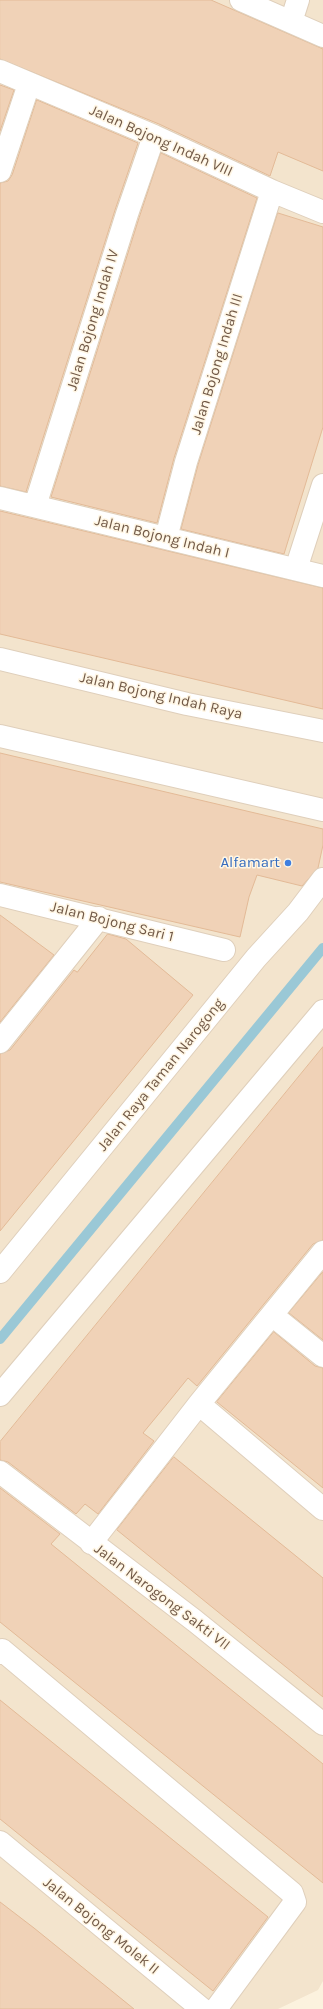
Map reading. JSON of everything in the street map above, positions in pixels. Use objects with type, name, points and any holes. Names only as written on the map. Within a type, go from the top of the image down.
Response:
[{"type":"street","points":[[242,0],[323,36]]},
{"type":"street","points":[[291,22],[298,0]]},
{"type":"street","name":"Jalan Bojong Indah VIII","points":[[0,71],[154,136],[272,192],[323,212]]},
{"type":"street","points":[[0,171],[29,84]]},
{"type":"street","name":"Jalan Bojong Indah IV","points":[[35,506],[126,214],[154,136]]},
{"type":"street","name":"Jalan Bojong Indah III","points":[[166,538],[186,462],[272,192]]},
{"type":"street","points":[[296,570],[323,485]]},
{"type":"street","name":"Jalan Bojong Indah I","points":[[0,498],[323,576]]},
{"type":"street","name":"Jalan Bojong Indah Raya","points":[[0,659],[187,704],[323,731]]},
{"type":"street","points":[[0,736],[323,810]]},
{"type":"street","name":"Jalan Raya Taman Narogong","points":[[0,1272],[256,958],[298,912],[323,879]]},
{"type":"street","name":"Jalan Bojong Sari 1","points":[[0,895],[99,918],[224,950]]},
{"type":"street","points":[[0,1042],[99,918]]},
{"type":"street","points":[[0,1395],[323,1011]]},
{"type":"street","points":[[91,1543],[199,1404],[323,1252]]},
{"type":"street","points":[[272,1315],[323,1356]]},
{"type":"street","points":[[199,1404],[323,1508]]},
{"type":"street","name":"Jalan Narogong Sakti VII","points":[[0,1472],[194,1621],[323,1724]]},
{"type":"street","points":[[1,1650],[292,1893],[295,1902],[216,2009]]},
{"type":"street","name":"Jalan Bojong Molek II","points":[[0,1842],[202,2009]]},
{"type":"shaded area","points":[[0,0],[323,0],[323,1981],[318,1990],[278,2009],[0,2009]]},
{"type":"building","points":[[0,0],[211,0],[323,49],[323,171],[278,152],[270,176],[159,124],[0,59]]},
{"type":"building","points":[[0,85],[14,90],[0,131]]},
{"type":"building","points":[[37,100],[138,143],[115,210],[26,492],[0,486],[0,183],[8,181],[12,175]]},
{"type":"building","points":[[161,153],[257,198],[174,458],[157,523],[51,497]]},
{"type":"building","points":[[278,213],[323,227],[323,427],[284,554],[181,529],[198,465]]},
{"type":"building","points":[[0,511],[323,588],[323,709],[0,634]]},
{"type":"building","points":[[0,753],[323,829],[323,845],[318,868],[302,886],[257,875],[249,897],[240,937],[0,882]]},
{"type":"building","points":[[0,915],[54,955],[0,1022]]},
{"type":"building","points":[[108,934],[126,939],[193,995],[0,1231],[0,1054],[10,1050],[74,970],[77,972]]},
{"type":"building","points":[[323,1047],[323,1240],[313,1244],[197,1386],[188,1378],[143,1433],[154,1441],[98,1514],[85,1504],[76,1514],[8,1462],[0,1460],[0,1442]]},
{"type":"building","points":[[323,1272],[323,1340],[289,1313]]},
{"type":"building","points":[[274,1332],[315,1366],[323,1368],[323,1488],[217,1402]]},
{"type":"building","points":[[174,1457],[323,1578],[323,1697],[117,1530]]},
{"type":"building","points":[[0,1488],[60,1534],[51,1544],[323,1764],[323,1883],[0,1622]]},
{"type":"building","points":[[0,1700],[268,1917],[213,1991],[0,1819]]},
{"type":"building","points":[[0,1902],[34,1928],[134,2009],[0,2009]]},
{"type":"waterway","points":[[0,1339],[323,948]]},
{"type":"place","name":"Alfamart","points":[[288,863]]}]
